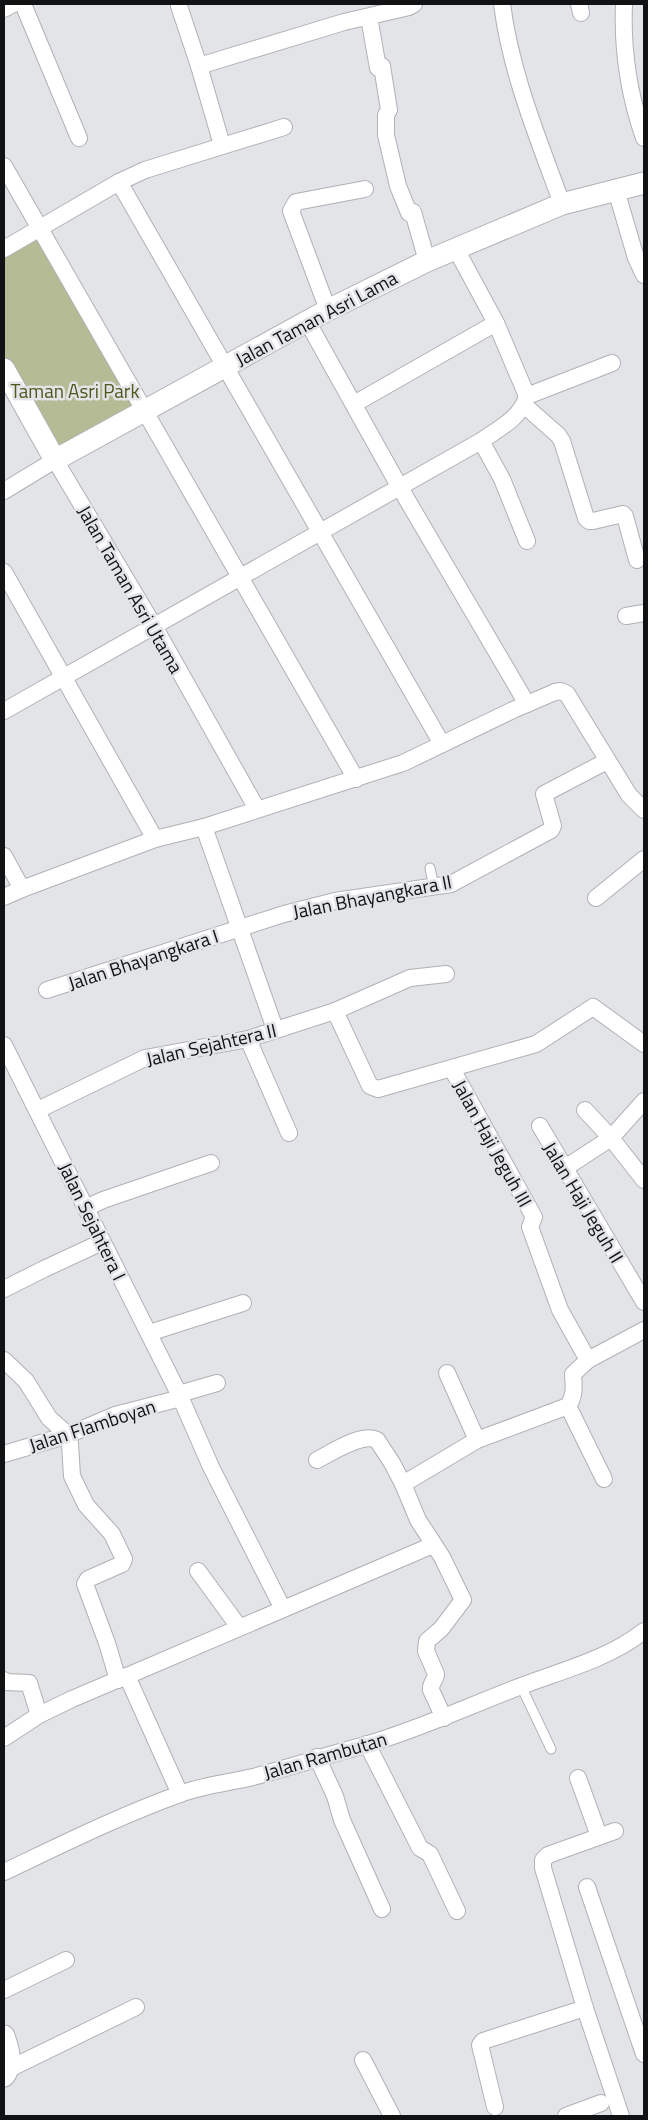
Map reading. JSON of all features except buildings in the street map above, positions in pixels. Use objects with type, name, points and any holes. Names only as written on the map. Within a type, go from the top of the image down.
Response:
[{"type":"street","points":[[4,9],[13,4]]},
{"type":"street","points":[[23,4],[79,138]]},
{"type":"street","points":[[199,66],[344,22],[416,4]]},
{"type":"street","points":[[502,4],[507,40],[522,94],[562,204]]},
{"type":"street","points":[[624,4],[623,32],[629,86],[644,138]]},
{"type":"street","points":[[179,6],[222,145]]},
{"type":"street","points":[[369,16],[378,68],[382,66],[386,83],[389,110],[386,115],[386,135],[398,186],[409,213],[413,212],[427,261]]},
{"type":"street","points":[[4,249],[119,182],[145,170],[284,127]]},
{"type":"street","points":[[4,166],[356,779]]},
{"type":"street","points":[[119,182],[442,744]]},
{"type":"street","name":"Jalan Taman Asri Lama","points":[[4,491],[144,410],[307,321],[427,261],[562,204],[644,183]]},
{"type":"street","points":[[328,310],[292,211],[292,206],[296,202],[365,189]]},
{"type":"street","points":[[616,190],[636,258],[644,275]]},
{"type":"street","points":[[456,249],[496,323],[526,401],[562,441],[586,518],[589,521],[593,521],[624,514],[638,532],[637,560]]},
{"type":"street","points":[[307,321],[399,486],[527,704]]},
{"type":"street","points":[[354,404],[496,323]]},
{"type":"street","points":[[4,711],[480,440],[518,413],[526,401],[612,363]]},
{"type":"street","name":"Jalan Taman Asri Utama","points":[[4,369],[55,460],[154,626],[257,809]]},
{"type":"street","points":[[480,440],[502,479],[527,541]]},
{"type":"street","points":[[4,572],[155,838]]},
{"type":"street","points":[[626,616],[644,613]]},
{"type":"street","points":[[4,897],[22,888],[155,838],[204,827],[403,763],[555,692],[567,694],[629,795],[644,810]]},
{"type":"street","name":"Jalan Bhayangkara II","points":[[239,927],[335,901],[450,884],[551,830],[552,826],[544,797],[546,792],[607,761]]},
{"type":"street","points":[[204,827],[275,1029]]},
{"type":"street","points":[[4,856],[22,888]]},
{"type":"street","points":[[596,898],[644,860]]},
{"type":"street","name":"Jalan Bhayangkara I","points":[[47,990],[239,927]]},
{"type":"street","name":"Jalan Sejahtera II","points":[[38,1110],[145,1058],[248,1039],[275,1029],[335,1012],[410,978],[446,974]]},
{"type":"street","points":[[335,1012],[370,1086],[374,1088],[396,1085],[536,1044],[593,1007],[644,1044]]},
{"type":"street","points":[[248,1039],[289,1133]]},
{"type":"street","name":"Jalan Sejahtera I","points":[[4,1047],[38,1110],[102,1242],[149,1333],[180,1396],[211,1467],[283,1609]]},
{"type":"street","name":"Jalan Haji Jeguh III","points":[[452,1069],[534,1217],[530,1227],[560,1310],[588,1360]]},
{"type":"street","points":[[565,1168],[612,1138],[644,1101]]},
{"type":"street","points":[[586,1110],[612,1138],[644,1180]]},
{"type":"street","name":"Jalan Haji Jeguh II","points":[[540,1126],[644,1302]]},
{"type":"street","points":[[86,1208],[103,1200],[211,1163]]},
{"type":"street","points":[[4,1289],[44,1268],[102,1242]]},
{"type":"street","points":[[149,1333],[243,1302]]},
{"type":"street","points":[[403,1484],[478,1440],[568,1406],[573,1399],[573,1374],[588,1360],[644,1330]]},
{"type":"street","points":[[4,1360],[26,1381],[49,1418],[68,1435],[72,1476],[86,1505],[112,1534],[124,1559],[122,1564],[88,1579],[85,1584],[122,1678],[180,1794]]},
{"type":"street","points":[[447,1373],[478,1440]]},
{"type":"street","name":"Jalan Flamboyan","points":[[4,1454],[68,1435],[115,1415],[217,1383]]},
{"type":"street","points":[[568,1406],[604,1479]]},
{"type":"street","points":[[316,1460],[361,1438],[367,1437],[377,1440],[403,1484],[418,1520],[442,1557],[463,1600],[441,1630],[427,1641],[426,1646],[436,1674],[430,1686],[444,1718]]},
{"type":"street","points":[[4,1738],[39,1715],[72,1699],[433,1545]]},
{"type":"street","points":[[198,1572],[239,1627]]},
{"type":"street","name":"Jalan Rambutan","points":[[4,1872],[87,1833],[180,1794],[367,1744],[444,1718],[590,1660],[617,1648],[644,1631]]},
{"type":"street","points":[[4,1680],[5,1682],[30,1683],[39,1715]]},
{"type":"street","points":[[367,1744],[420,1848],[430,1854],[457,1911]]},
{"type":"street","points":[[317,1757],[335,1796],[342,1820],[382,1909]]},
{"type":"street","points":[[578,1778],[598,1836]]},
{"type":"street","points":[[615,1831],[548,1855],[544,1860],[543,1868],[585,2008],[621,2116]]},
{"type":"street","points":[[587,1887],[644,2054]]},
{"type":"street","points":[[4,1990],[66,1960]]},
{"type":"street","points":[[6,2073],[136,2007]]},
{"type":"street","points":[[495,2107],[480,2045],[482,2041],[585,2008]]},
{"type":"street","points":[[4,2036],[9,2052],[6,2073]]},
{"type":"street","points":[[363,2060],[392,2116]]},
{"type":"street","points":[[566,2116],[601,2103]]},
{"type":"lane","points":[[430,868],[434,887]]},
{"type":"lane","points":[[521,1686],[551,1749]]},
{"type":"green space","name":"Taman Asri Park","points":[[40,230],[148,410],[56,465],[4,370],[4,250]]}]
